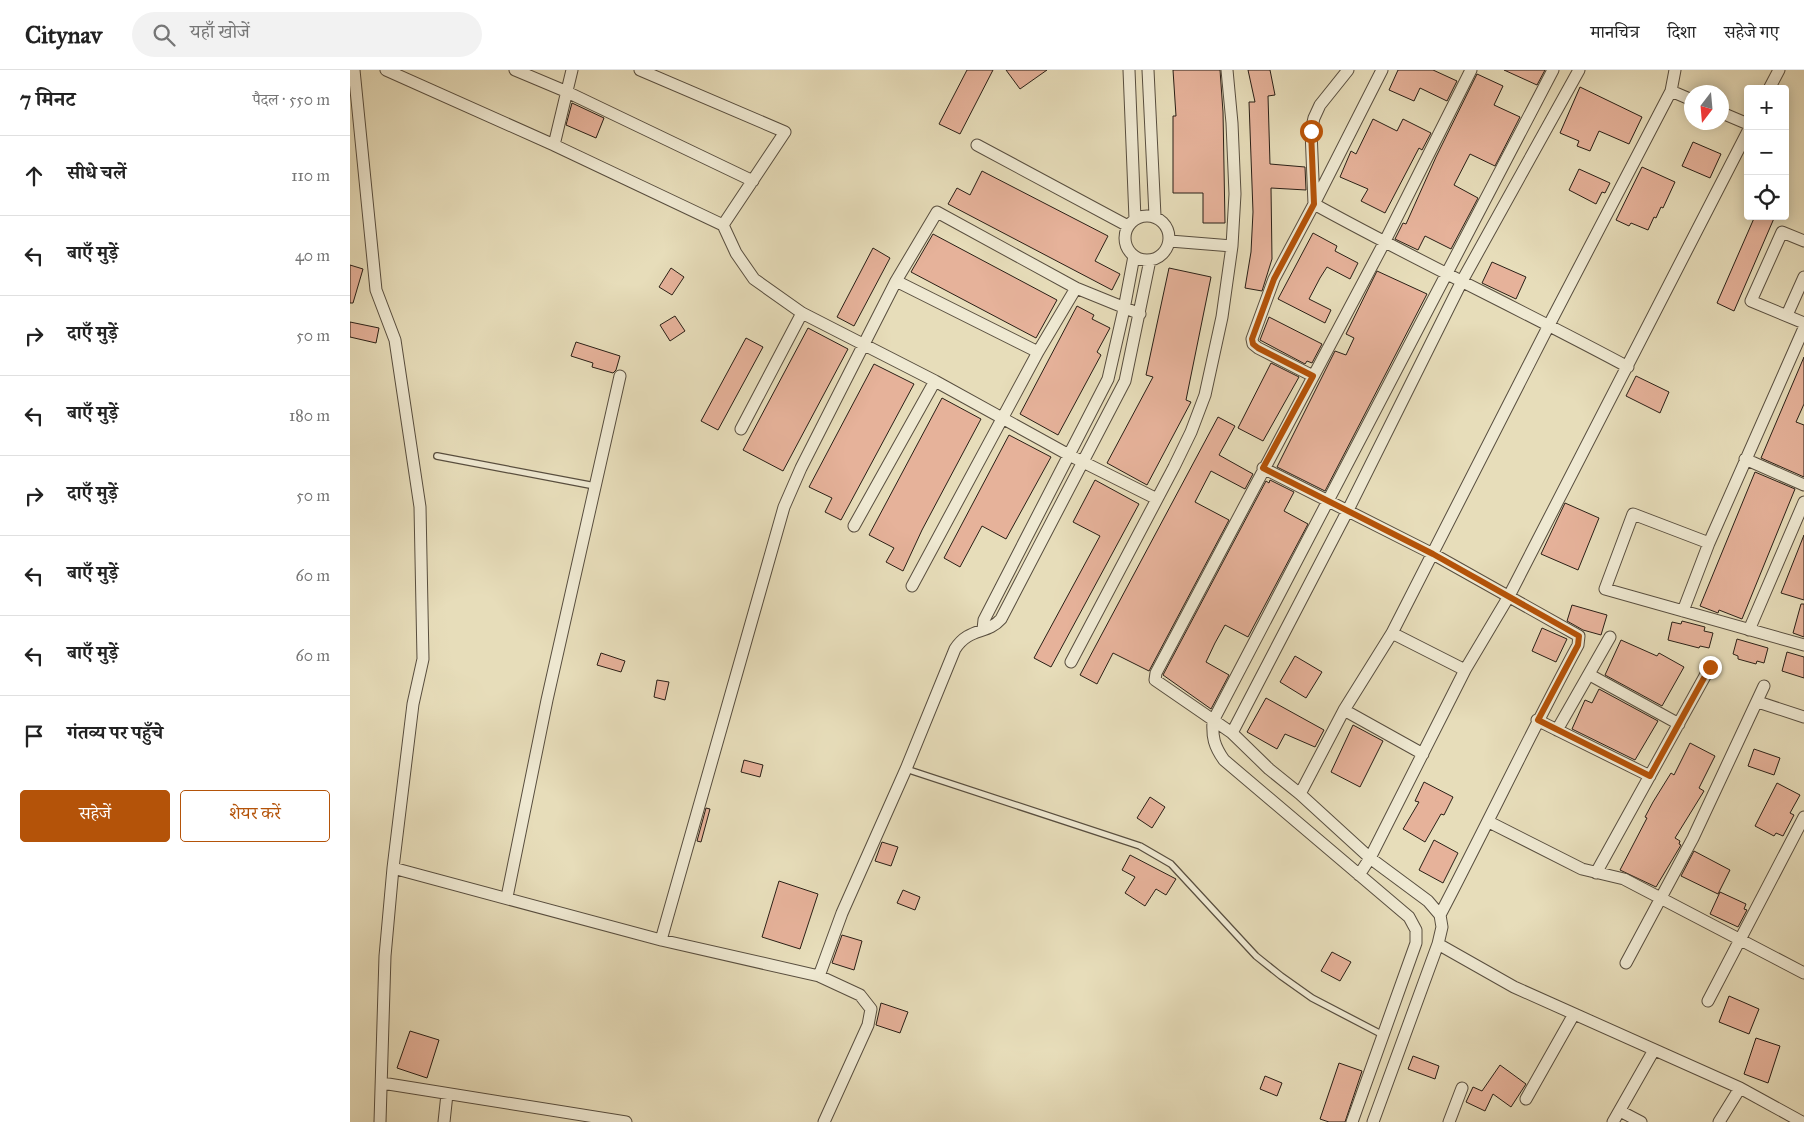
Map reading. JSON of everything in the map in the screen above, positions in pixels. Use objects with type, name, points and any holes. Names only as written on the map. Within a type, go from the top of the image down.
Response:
[{"type":"street","points":[[354,70],[376,290],[395,340],[420,507],[423,659],[413,704],[393,868],[385,956],[380,1122]]},
{"type":"street","points":[[386,70],[554,145],[723,225],[736,253],[754,278],[802,313],[935,381],[1083,463],[1157,499]]},
{"type":"street","points":[[515,70],[565,91],[754,181]]},
{"type":"street","points":[[554,145],[565,91],[572,70]]},
{"type":"street","points":[[640,70],[659,74],[785,132],[723,225]]},
{"type":"street","points":[[1129,70],[1132,222],[1125,242],[1134,256],[1150,260],[1163,254],[1170,241],[1169,231],[1164,222],[1155,216],[1144,215],[1132,222]]},
{"type":"street","points":[[1148,70],[1155,216]]},
{"type":"street","points":[[1071,662],[1191,432],[1205,396],[1222,317],[1232,246],[1235,194],[1232,123],[1227,70]]},
{"type":"street","points":[[1314,204],[1311,131],[1320,105],[1348,70]]},
{"type":"street","points":[[1313,376],[1258,348],[1253,344],[1252,339],[1274,279],[1382,70]]},
{"type":"street","points":[[1373,1122],[1438,944],[1442,927],[1440,915],[1428,900],[1370,858],[1300,794],[1269,769],[1232,733],[1159,685],[1155,680],[1156,673],[1384,243],[1471,70]]},
{"type":"street","points":[[1352,1122],[1416,943],[1416,930],[1408,917],[1224,760],[1215,747],[1212,735],[1213,721],[1553,70]]},
{"type":"street","points":[[1232,733],[1348,510],[1462,281],[1579,70]]},
{"type":"street","points":[[1300,794],[1344,710],[1392,633],[1433,554],[1548,324],[1670,91],[1675,70]]},
{"type":"street","points":[[1771,85],[1778,70]]},
{"type":"street","points":[[1670,91],[1684,97]]},
{"type":"street","points":[[1729,116],[1744,122]]},
{"type":"street","points":[[1359,875],[1370,858],[1465,670],[1509,596],[1744,139]]},
{"type":"street","points":[[977,145],[1132,222]]},
{"type":"street","points":[[1314,204],[1384,243],[1548,324],[1628,367]]},
{"type":"street","points":[[660,940],[784,507],[801,468],[896,281],[937,212],[1076,288],[1140,314]]},
{"type":"street","points":[[1804,241],[1782,232],[1751,301],[1804,323]]},
{"type":"street","points":[[1170,241],[1232,246]]},
{"type":"street","points":[[983,629],[984,620],[1108,380],[1134,256]]},
{"type":"street","points":[[819,976],[842,913],[906,769],[956,649],[962,639],[983,629],[995,626],[1008,608],[1125,381],[1150,260]]},
{"type":"street","points":[[1787,315],[1804,277]]},
{"type":"street","points":[[896,281],[1038,352]]},
{"type":"street","points":[[912,586],[1038,352],[1076,288]]},
{"type":"street","points":[[741,428],[802,313]]},
{"type":"street","points":[[1683,610],[1709,542],[1804,328]]},
{"type":"street","points":[[507,897],[547,700],[620,376]]},
{"type":"street","points":[[854,526],[935,381]]},
{"type":"street","points":[[1745,459],[1804,485]]},
{"type":"street","points":[[1263,468],[1433,554],[1579,636],[1578,645],[1440,915]]},
{"type":"street","points":[[1748,630],[1804,502]]},
{"type":"street","points":[[1709,542],[1634,514],[1605,590],[1683,610],[1804,645]]},
{"type":"street","points":[[1392,633],[1465,670]]},
{"type":"street","points":[[1557,730],[1610,636]]},
{"type":"street","points":[[1596,873],[1710,667]]},
{"type":"street","points":[[1590,674],[1679,724]]},
{"type":"street","points":[[1626,963],[1693,838],[1764,686]]},
{"type":"street","points":[[1758,702],[1804,718]]},
{"type":"street","points":[[1344,710],[1423,754]]},
{"type":"street","points":[[1538,720],[1650,776]]},
{"type":"street","points":[[1708,1000],[1804,817]]},
{"type":"street","points":[[1489,822],[1582,869],[1624,879],[1804,973]]},
{"type":"street","points":[[393,868],[507,897],[660,940],[819,976],[860,994],[871,1009],[868,1025],[824,1122]]},
{"type":"street","points":[[1438,944],[1514,987],[1740,1088],[1802,1122]]},
{"type":"street","points":[[1526,1100],[1574,1014]]},
{"type":"street","points":[[1614,1122],[1654,1050]]},
{"type":"street","points":[[382,1083],[626,1122]]},
{"type":"street","points":[[1449,1122],[1462,1088]]},
{"type":"street","points":[[1719,1122],[1740,1088]]},
{"type":"street","points":[[444,1122],[447,1094]]},
{"type":"street","points":[[1620,1111],[1641,1122]]},
{"type":"lane","points":[[437,456],[595,486]]},
{"type":"lane","points":[[906,769],[1140,846],[1171,864],[1256,956],[1281,976],[1312,998],[1383,1035]]},
{"type":"building","points":[[967,70],[993,70],[960,134],[939,124]]},
{"type":"building","points":[[1006,70],[1047,70],[1020,89]]},
{"type":"building","points":[[1173,70],[1220,70],[1223,112],[1225,223],[1203,223],[1203,193],[1173,193],[1173,116],[1176,116]]},
{"type":"building","points":[[1248,70],[1270,70],[1275,95],[1268,96],[1270,164],[1305,167],[1306,190],[1271,188],[1272,259],[1262,291],[1245,288],[1251,252],[1253,212],[1249,102],[1255,102]]},
{"type":"building","points":[[1398,70],[1433,70],[1457,81],[1447,101],[1420,88],[1414,101],[1389,90]]},
{"type":"building","points":[[1504,70],[1545,70],[1537,85]]},
{"type":"building","points":[[1477,74],[1503,86],[1494,105],[1520,117],[1495,166],[1470,154],[1454,185],[1478,198],[1451,249],[1425,236],[1418,250],[1395,239],[1403,223],[1406,224],[1436,157]]},
{"type":"building","points":[[1580,87],[1642,117],[1629,144],[1599,131],[1590,151],[1577,146],[1579,141],[1560,133]]},
{"type":"building","points":[[572,103],[604,118],[596,138],[566,125]]},
{"type":"building","points":[[1373,119],[1397,131],[1403,119],[1431,133],[1422,150],[1419,148],[1385,213],[1361,201],[1368,189],[1340,177],[1351,151],[1356,154]]},
{"type":"building","points":[[1693,142],[1721,154],[1710,178],[1682,166]]},
{"type":"building","points":[[1642,167],[1675,182],[1663,208],[1661,207],[1656,218],[1654,217],[1648,230],[1631,223],[1629,226],[1616,220]]},
{"type":"building","points":[[1579,169],[1610,183],[1605,193],[1602,192],[1596,204],[1569,190]]},
{"type":"building","points":[[982,171],[1108,236],[1095,261],[1120,274],[1112,290],[948,204],[957,188],[970,195]]},
{"type":"building","points":[[1753,220],[1773,220],[1734,311],[1717,303]]},
{"type":"building","points":[[1313,233],[1337,246],[1335,251],[1358,263],[1350,279],[1327,267],[1320,278],[1309,299],[1331,310],[1325,323],[1278,299]]},
{"type":"building","points":[[933,234],[1057,300],[1036,338],[911,272]]},
{"type":"building","points":[[873,248],[890,258],[854,326],[837,317]]},
{"type":"building","points":[[1492,262],[1526,277],[1516,299],[1482,283]]},
{"type":"building","points":[[350,265],[363,269],[353,303],[350,303]]},
{"type":"building","points":[[671,268],[684,277],[672,295],[659,287]]},
{"type":"building","points":[[1169,268],[1211,277],[1186,400],[1191,402],[1147,485],[1107,463],[1153,377],[1146,375]]},
{"type":"building","points":[[1377,271],[1427,294],[1325,491],[1277,467],[1335,351],[1346,355],[1354,338],[1346,334]]},
{"type":"building","points":[[1077,306],[1094,315],[1092,319],[1110,328],[1097,352],[1101,355],[1058,435],[1020,414]]},
{"type":"building","points":[[675,316],[685,331],[670,341],[660,325]]},
{"type":"building","points":[[1269,317],[1322,344],[1312,363],[1307,361],[1305,364],[1260,340]]},
{"type":"building","points":[[350,322],[379,328],[376,343],[350,337]]},
{"type":"building","points":[[808,328],[848,349],[783,471],[743,450]]},
{"type":"building","points":[[746,338],[763,347],[718,430],[701,421]]},
{"type":"building","points":[[576,342],[620,356],[616,370],[613,373],[592,367],[593,363],[571,356]]},
{"type":"building","points":[[1804,357],[1804,404],[1796,422],[1804,425],[1804,477],[1761,458]]},
{"type":"building","points":[[1271,363],[1299,377],[1263,441],[1238,428]]},
{"type":"building","points":[[874,364],[914,384],[841,520],[825,512],[832,498],[809,487]]},
{"type":"building","points":[[1636,376],[1669,392],[1660,413],[1626,396]]},
{"type":"building","points":[[942,398],[981,419],[922,530],[903,571],[886,562],[894,548],[869,535]]},
{"type":"building","points":[[1218,417],[1235,426],[1219,455],[1253,474],[1245,489],[1211,471],[1195,502],[1229,520],[1149,671],[1113,653],[1097,684],[1080,675]]},
{"type":"building","points":[[1009,435],[1051,457],[1006,539],[982,526],[960,567],[944,558]]},
{"type":"building","points":[[1755,472],[1795,489],[1742,619],[1719,610],[1718,613],[1700,606]]},
{"type":"building","points":[[1095,480],[1139,504],[1051,667],[1034,658],[1100,536],[1073,522]]},
{"type":"building","points":[[1270,480],[1294,492],[1284,511],[1308,524],[1248,637],[1225,625],[1215,643],[1206,662],[1229,675],[1211,709],[1163,675],[1266,481],[1269,483]]},
{"type":"building","points":[[1565,503],[1599,518],[1578,570],[1541,554]]},
{"type":"building","points":[[1804,535],[1804,600],[1781,593]]},
{"type":"building","points":[[1801,604],[1804,604],[1804,637],[1793,633]]},
{"type":"building","points":[[1572,605],[1607,615],[1601,635],[1583,630],[1567,621]]},
{"type":"building","points":[[1682,621],[1705,627],[1704,631],[1713,633],[1709,648],[1700,646],[1699,648],[1668,640],[1672,622],[1681,624]]},
{"type":"building","points":[[1542,628],[1567,639],[1556,662],[1532,651]]},
{"type":"building","points":[[1737,639],[1768,648],[1764,663],[1757,661],[1756,664],[1738,659],[1738,656],[1733,654]]},
{"type":"building","points":[[1621,640],[1657,656],[1659,653],[1684,667],[1662,706],[1605,675]]},
{"type":"building","points":[[1787,652],[1804,657],[1804,678],[1782,671]]},
{"type":"building","points":[[601,653],[625,661],[621,672],[597,665]]},
{"type":"building","points":[[1295,656],[1322,672],[1306,698],[1280,682]]},
{"type":"building","points":[[657,680],[669,682],[665,700],[654,697]]},
{"type":"building","points":[[1599,689],[1658,721],[1635,760],[1572,729],[1585,700],[1592,703]]},
{"type":"building","points":[[1266,698],[1324,730],[1315,747],[1285,734],[1277,749],[1247,732]]},
{"type":"building","points":[[1353,725],[1383,741],[1360,787],[1331,772]]},
{"type":"building","points":[[1690,743],[1715,756],[1699,788],[1704,791],[1675,838],[1680,841],[1679,844],[1681,845],[1656,887],[1620,870],[1647,818],[1645,817],[1653,802],[1671,773],[1674,775]]},
{"type":"building","points":[[1754,749],[1780,758],[1774,775],[1748,766]]},
{"type":"building","points":[[744,760],[763,765],[760,777],[741,772]]},
{"type":"building","points":[[1424,782],[1453,797],[1444,815],[1441,814],[1425,842],[1403,829],[1419,802],[1415,801]]},
{"type":"building","points":[[1777,783],[1800,795],[1790,813],[1794,815],[1783,836],[1776,833],[1774,836],[1755,826]]},
{"type":"building","points":[[1150,797],[1165,807],[1152,828],[1137,818]]},
{"type":"building","points":[[706,808],[710,809],[701,842],[697,841]]},
{"type":"building","points":[[1434,840],[1458,853],[1443,883],[1419,870]]},
{"type":"building","points":[[882,842],[898,847],[891,866],[875,861]]},
{"type":"building","points":[[1694,851],[1730,870],[1718,894],[1681,876]]},
{"type":"building","points":[[1130,855],[1176,879],[1166,895],[1156,889],[1145,906],[1125,893],[1135,877],[1122,870]]},
{"type":"building","points":[[779,881],[818,894],[800,949],[762,937]]},
{"type":"building","points":[[903,890],[920,897],[915,910],[897,903]]},
{"type":"building","points":[[1720,892],[1746,904],[1744,909],[1747,910],[1738,927],[1710,914]]},
{"type":"building","points":[[842,935],[862,941],[854,970],[832,963]]},
{"type":"building","points":[[1332,952],[1351,962],[1340,981],[1321,971]]},
{"type":"building","points":[[1729,996],[1759,1009],[1749,1034],[1719,1022]]},
{"type":"building","points":[[881,1003],[908,1012],[900,1033],[876,1025]]},
{"type":"building","points":[[410,1031],[439,1040],[427,1078],[397,1068]]},
{"type":"building","points":[[1756,1038],[1780,1046],[1768,1083],[1744,1074]]},
{"type":"building","points":[[1413,1056],[1439,1066],[1435,1079],[1408,1069]]},
{"type":"building","points":[[1339,1063],[1362,1071],[1345,1122],[1329,1122],[1320,1119]]},
{"type":"building","points":[[1500,1065],[1526,1084],[1511,1107],[1493,1094],[1485,1111],[1466,1102],[1473,1087],[1482,1091]]},
{"type":"building","points":[[1265,1076],[1282,1083],[1277,1096],[1260,1089]]},
{"type":"route","points":[[1311,131],[1314,204],[1274,279],[1252,339],[1253,344],[1258,348],[1313,376],[1263,468],[1433,554],[1579,636],[1578,645],[1538,720],[1650,776],[1710,667]]}]
